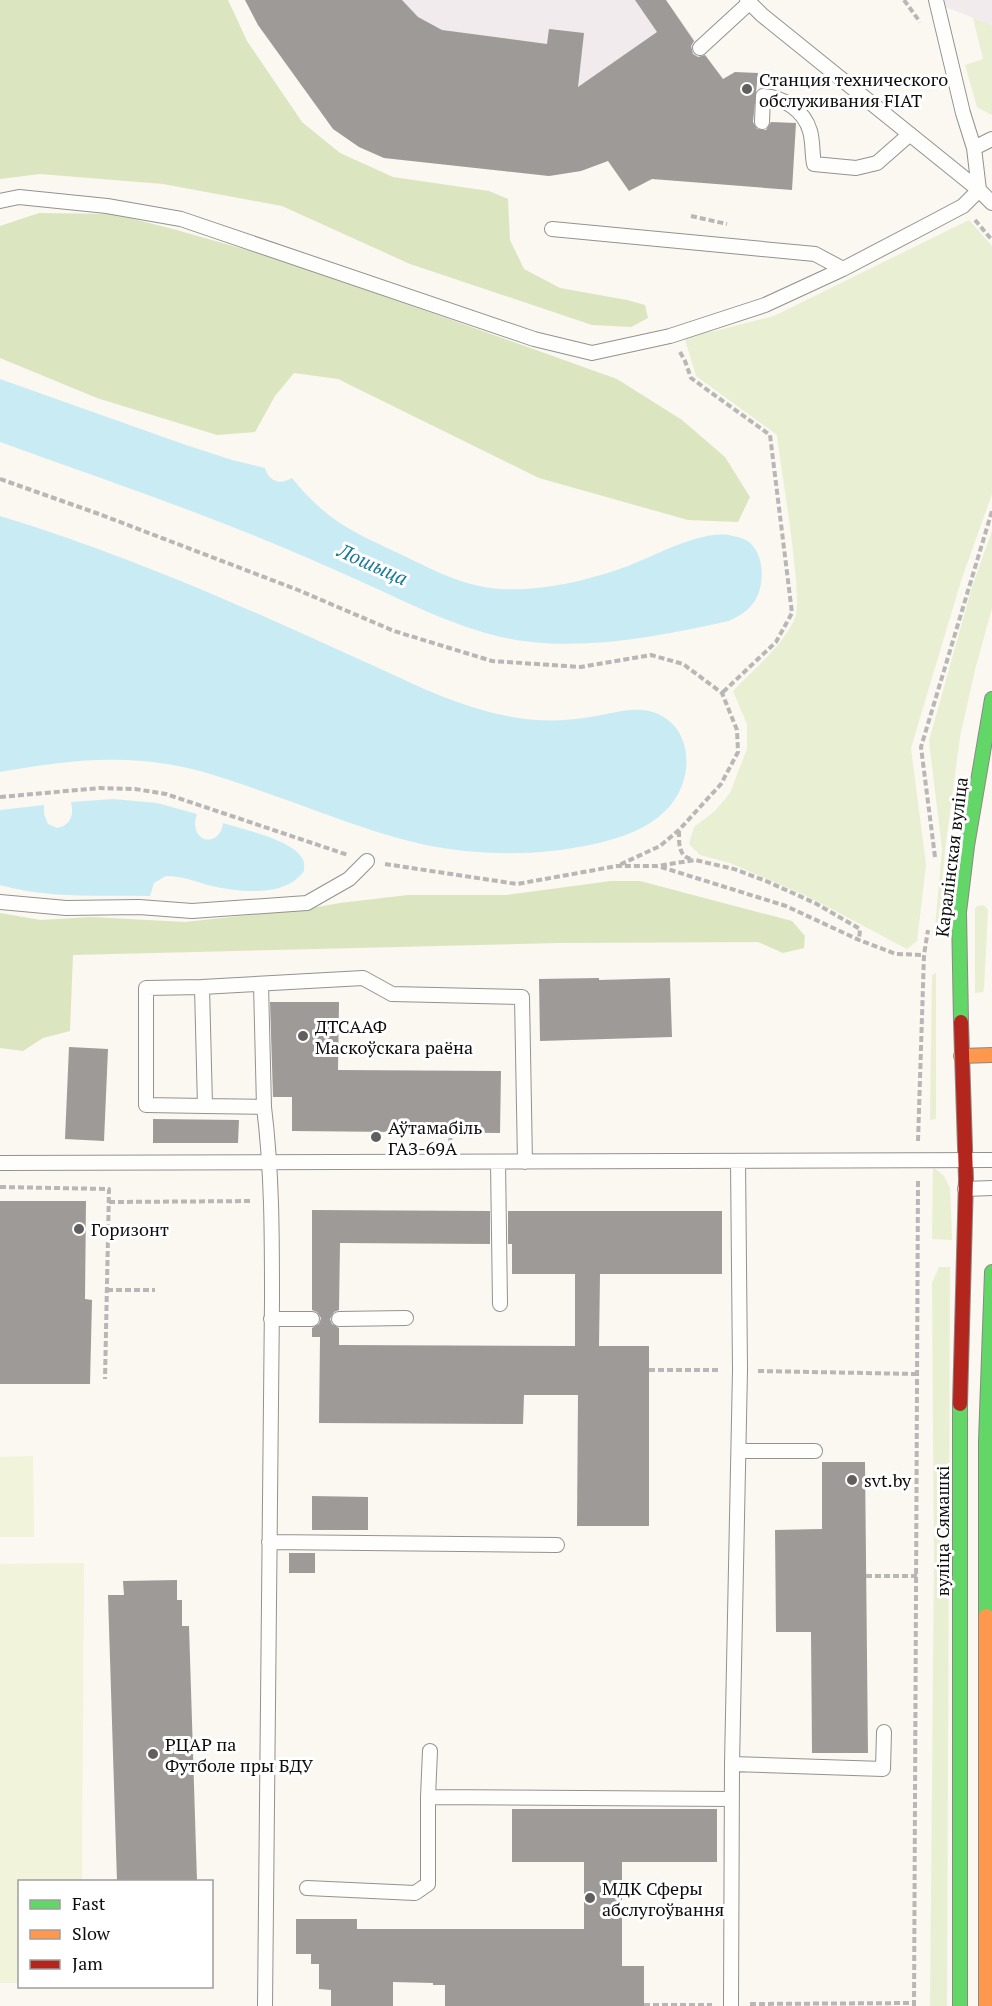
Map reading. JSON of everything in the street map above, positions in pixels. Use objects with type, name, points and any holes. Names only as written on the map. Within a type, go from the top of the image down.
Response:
[{"type":"main road","name":"Каралінская вуліца","points":[[961,1056],[959,912],[967,846],[992,699]]},
{"type":"main road","points":[[961,1056],[992,1055]]},
{"type":"main road","name":"вуліца Сямашкі","points":[[960,2006],[959,1442],[965,1189],[961,1056]]},
{"type":"main road","points":[[986,2006],[992,1272]]},
{"type":"lane","points":[[936,0],[963,113],[974,148],[979,190]]},
{"type":"lane","points":[[700,48],[748,1],[762,15],[979,190],[992,203]]},
{"type":"lane","points":[[762,122],[763,96],[775,97],[784,101],[800,114],[810,130],[814,164],[850,168],[877,163],[910,134]]},
{"type":"lane","points":[[974,148],[992,140]]},
{"type":"lane","points":[[0,201],[19,197],[107,206],[181,219],[534,339],[592,353],[670,336],[765,305],[843,269],[963,206],[979,190]]},
{"type":"lane","points":[[552,229],[815,254],[843,269]]},
{"type":"lane","points":[[0,902],[66,908],[139,907],[192,911],[307,903],[349,879],[366,861]]},
{"type":"lane","points":[[264,1107],[146,1105],[146,988],[363,978],[392,994],[522,997],[525,1162]]},
{"type":"lane","points":[[261,984],[264,1107],[272,1201],[265,2006]]},
{"type":"lane","points":[[202,987],[205,1106]]},
{"type":"lane","points":[[0,1163],[992,1160]]},
{"type":"lane","points":[[731,2005],[732,1764],[740,1370],[738,1161]]},
{"type":"lane","points":[[498,1162],[500,1304]]},
{"type":"lane","points":[[965,1189],[992,1188]]},
{"type":"lane","points":[[339,1319],[406,1318]]},
{"type":"lane","points":[[271,1320],[312,1319]]},
{"type":"lane","points":[[959,1442],[989,1441]]},
{"type":"lane","points":[[739,1451],[815,1451]]},
{"type":"lane","points":[[269,1542],[557,1545]]},
{"type":"lane","points":[[732,1764],[883,1769],[884,1732]]},
{"type":"lane","points":[[307,1888],[415,1893],[428,1884],[430,1751]]},
{"type":"lane","points":[[428,1797],[732,1798]]},
{"type":"lane","points":[[960,1808],[988,1808]]},
{"type":"path","points":[[963,206],[992,240]]},
{"type":"path","points":[[692,216],[738,226]]},
{"type":"path","points":[[686,361],[691,378],[770,435],[791,601],[792,613],[776,642],[722,693]]},
{"type":"path","points":[[0,478],[298,590],[393,631],[492,661],[581,667],[651,656],[683,664],[722,693],[736,730],[738,752],[721,784],[679,830],[660,846],[617,866]]},
{"type":"path","points":[[935,859],[921,747],[992,511]]},
{"type":"path","points":[[0,797],[100,788],[135,789],[166,794],[366,861],[517,884],[617,866],[657,866],[695,860]]},
{"type":"path","points":[[679,830],[679,846],[687,858],[734,869],[815,903],[860,929],[860,940]]},
{"type":"path","points":[[657,866],[786,906],[896,954],[924,955]]},
{"type":"path","points":[[918,1147],[924,955],[928,929]]},
{"type":"path","points":[[450,1146],[451,1132]]},
{"type":"path","points":[[644,2005],[914,2005],[918,1178]]},
{"type":"path","points":[[0,1187],[109,1190],[105,1379]]},
{"type":"path","points":[[109,1202],[272,1201]]},
{"type":"path","points":[[107,1290],[155,1290]]},
{"type":"path","points":[[650,1370],[917,1374]]},
{"type":"path","points":[[866,1576],[916,1576]]},
{"type":"shaded area","points":[[245,0],[666,0],[723,79],[608,161],[581,171],[549,176],[384,158],[359,147],[333,129],[258,25]]},
{"type":"shaded area","points":[[933,0],[992,0],[992,25],[935,3]]},
{"type":"green space","points":[[0,0],[228,0],[247,41],[302,122],[340,153],[393,177],[489,191],[508,199],[510,240],[524,269],[560,288],[645,305],[648,318],[631,327],[592,325],[410,264],[282,206],[163,184],[40,174],[0,179]]},
{"type":"green space","points":[[973,18],[992,25],[992,115],[977,107],[965,65],[983,59]]},
{"type":"green space","points":[[39,213],[114,214],[289,262],[617,379],[682,420],[725,457],[750,497],[738,522],[688,520],[539,478],[338,379],[294,373],[275,396],[255,432],[217,435],[97,398],[0,358],[0,226]]},
{"type":"green space","points":[[969,220],[992,246],[992,494],[961,581],[911,748],[926,865],[917,941],[907,949],[809,897],[730,863],[700,855],[689,844],[694,827],[715,811],[730,793],[747,749],[747,724],[733,691],[767,657],[790,629],[797,606],[794,560],[777,435],[696,376],[684,336],[715,331],[774,316]]},
{"type":"green space","points":[[992,531],[992,608],[960,737],[945,850],[939,927],[935,927],[942,849],[929,741],[972,587]]},
{"type":"green space","points":[[611,881],[640,881],[792,921],[805,936],[804,948],[783,953],[758,942],[558,943],[73,955],[70,1031],[43,1038],[23,1051],[0,1048],[0,913],[41,920],[91,917],[185,922],[408,895],[507,895]]},
{"type":"green space","points":[[984,905],[988,910],[984,988],[983,992],[975,993],[975,909],[977,906]]},
{"type":"green space","points":[[936,973],[936,1119],[930,1120],[932,975]]},
{"type":"green space","points":[[933,1167],[944,1176],[950,1188],[952,1240],[932,1239]]},
{"type":"green space","points":[[939,1267],[950,1267],[947,2006],[930,2006],[934,1561],[932,1283]]},
{"type":"green space","points":[[33,1456],[34,1537],[0,1537],[0,1457]]},
{"type":"green space","points":[[84,1563],[82,1880],[18,1880],[18,1983],[0,1983],[0,1564]]},
{"type":"water","name":"Лошыца","points":[[0,379],[186,445],[265,468],[269,476],[276,481],[292,478],[320,507],[346,527],[435,571],[474,585],[501,589],[531,589],[560,585],[617,570],[688,541],[702,537],[729,535],[746,540],[755,549],[762,574],[759,592],[749,608],[729,621],[655,636],[605,642],[556,644],[510,639],[490,634],[430,613],[254,535],[0,442]]},
{"type":"water","points":[[0,516],[54,533],[161,573],[266,617],[422,688],[478,709],[507,716],[544,720],[577,719],[626,710],[653,712],[672,723],[684,743],[686,766],[681,789],[668,808],[659,816],[629,834],[572,848],[506,853],[461,850],[399,839],[223,778],[167,764],[125,760],[83,761],[0,772]]},
{"type":"water","points":[[113,799],[157,803],[197,814],[196,831],[205,839],[216,837],[221,832],[223,823],[266,836],[297,852],[304,861],[304,871],[286,886],[261,891],[223,888],[166,876],[154,883],[150,896],[56,894],[0,885],[0,810],[44,805],[44,814],[48,824],[57,828],[62,827],[70,819],[71,802]]},
{"type":"building","points":[[245,0],[402,0],[418,17],[442,30],[547,44],[549,29],[584,33],[578,87],[657,32],[635,0],[666,0],[694,41],[691,46],[693,54],[698,57],[705,55],[723,79],[735,72],[758,73],[753,122],[757,129],[766,130],[771,122],[796,123],[792,190],[652,179],[629,191],[608,161],[581,171],[549,176],[384,158],[359,147],[333,129],[258,25]]},
{"type":"building","points":[[599,978],[599,980],[670,978],[672,1037],[540,1041],[539,979]]},
{"type":"building","name":"ДТСААФ Маскоўскага раёна","points":[[270,1002],[339,1002],[338,1070],[501,1071],[500,1133],[292,1131],[292,1097],[273,1097]]},
{"type":"building","points":[[69,1047],[108,1049],[104,1141],[65,1139]]},
{"type":"building","points":[[153,1119],[239,1120],[238,1143],[153,1143]]},
{"type":"building","points":[[0,1201],[86,1201],[85,1299],[92,1300],[90,1384],[0,1384]]},
{"type":"building","points":[[312,1210],[490,1211],[490,1244],[340,1243],[339,1310],[334,1312],[330,1319],[332,1324],[339,1328],[339,1345],[575,1346],[575,1274],[512,1274],[512,1244],[508,1244],[508,1211],[722,1211],[722,1274],[600,1274],[599,1346],[649,1346],[649,1526],[577,1526],[578,1395],[524,1395],[523,1424],[319,1423],[320,1337],[312,1337],[312,1328],[319,1324],[321,1318],[317,1312],[312,1310]]},
{"type":"building","points":[[822,1462],[865,1462],[868,1753],[812,1753],[811,1632],[776,1632],[775,1530],[822,1529]]},
{"type":"building","points":[[312,1496],[368,1497],[368,1530],[312,1530]]},
{"type":"building","points":[[289,1553],[315,1553],[315,1573],[289,1573]]},
{"type":"building","name":"РЦАР па Футболе пры БДУ","points":[[177,1580],[177,1600],[182,1600],[182,1626],[189,1626],[197,1880],[117,1880],[108,1595],[124,1595],[123,1581]]},
{"type":"building","points":[[512,1809],[717,1809],[717,1862],[622,1862],[622,1966],[644,1966],[644,2006],[445,2006],[445,1985],[393,1982],[393,2006],[331,2006],[331,1990],[319,1989],[319,1964],[311,1964],[311,1954],[296,1954],[296,1919],[357,1919],[357,1929],[584,1929],[584,1862],[512,1862]]},
{"type":"traffic: fast","points":[[961,1022],[959,912],[967,846],[992,699]]},
{"type":"traffic: fast","points":[[986,1616],[986,1441],[992,1272]]},
{"type":"traffic: fast","points":[[960,1404],[960,2006]]},
{"type":"traffic: slow","points":[[961,1056],[992,1055]]},
{"type":"traffic: slow","points":[[986,1616],[986,2006]]},
{"type":"traffic: jam","points":[[960,1404],[966,1179],[961,1022]]},
{"type":"place","name":"Станция технического обслуживания FIAT","points":[[747,89]]},
{"type":"place","name":"ДТСААФ Маскоўскага раёна","points":[[303,1036]]},
{"type":"place","name":"Аўтамабіль ГАЗ-69А","points":[[376,1137]]},
{"type":"place","name":"Горизонт","points":[[79,1229]]},
{"type":"place","name":"svt.by","points":[[852,1480]]},
{"type":"place","name":"РЦАР па Футболе пры БДУ","points":[[153,1754]]},
{"type":"place","name":"МДК Сферы абслугоўвання","points":[[590,1898]]}]
